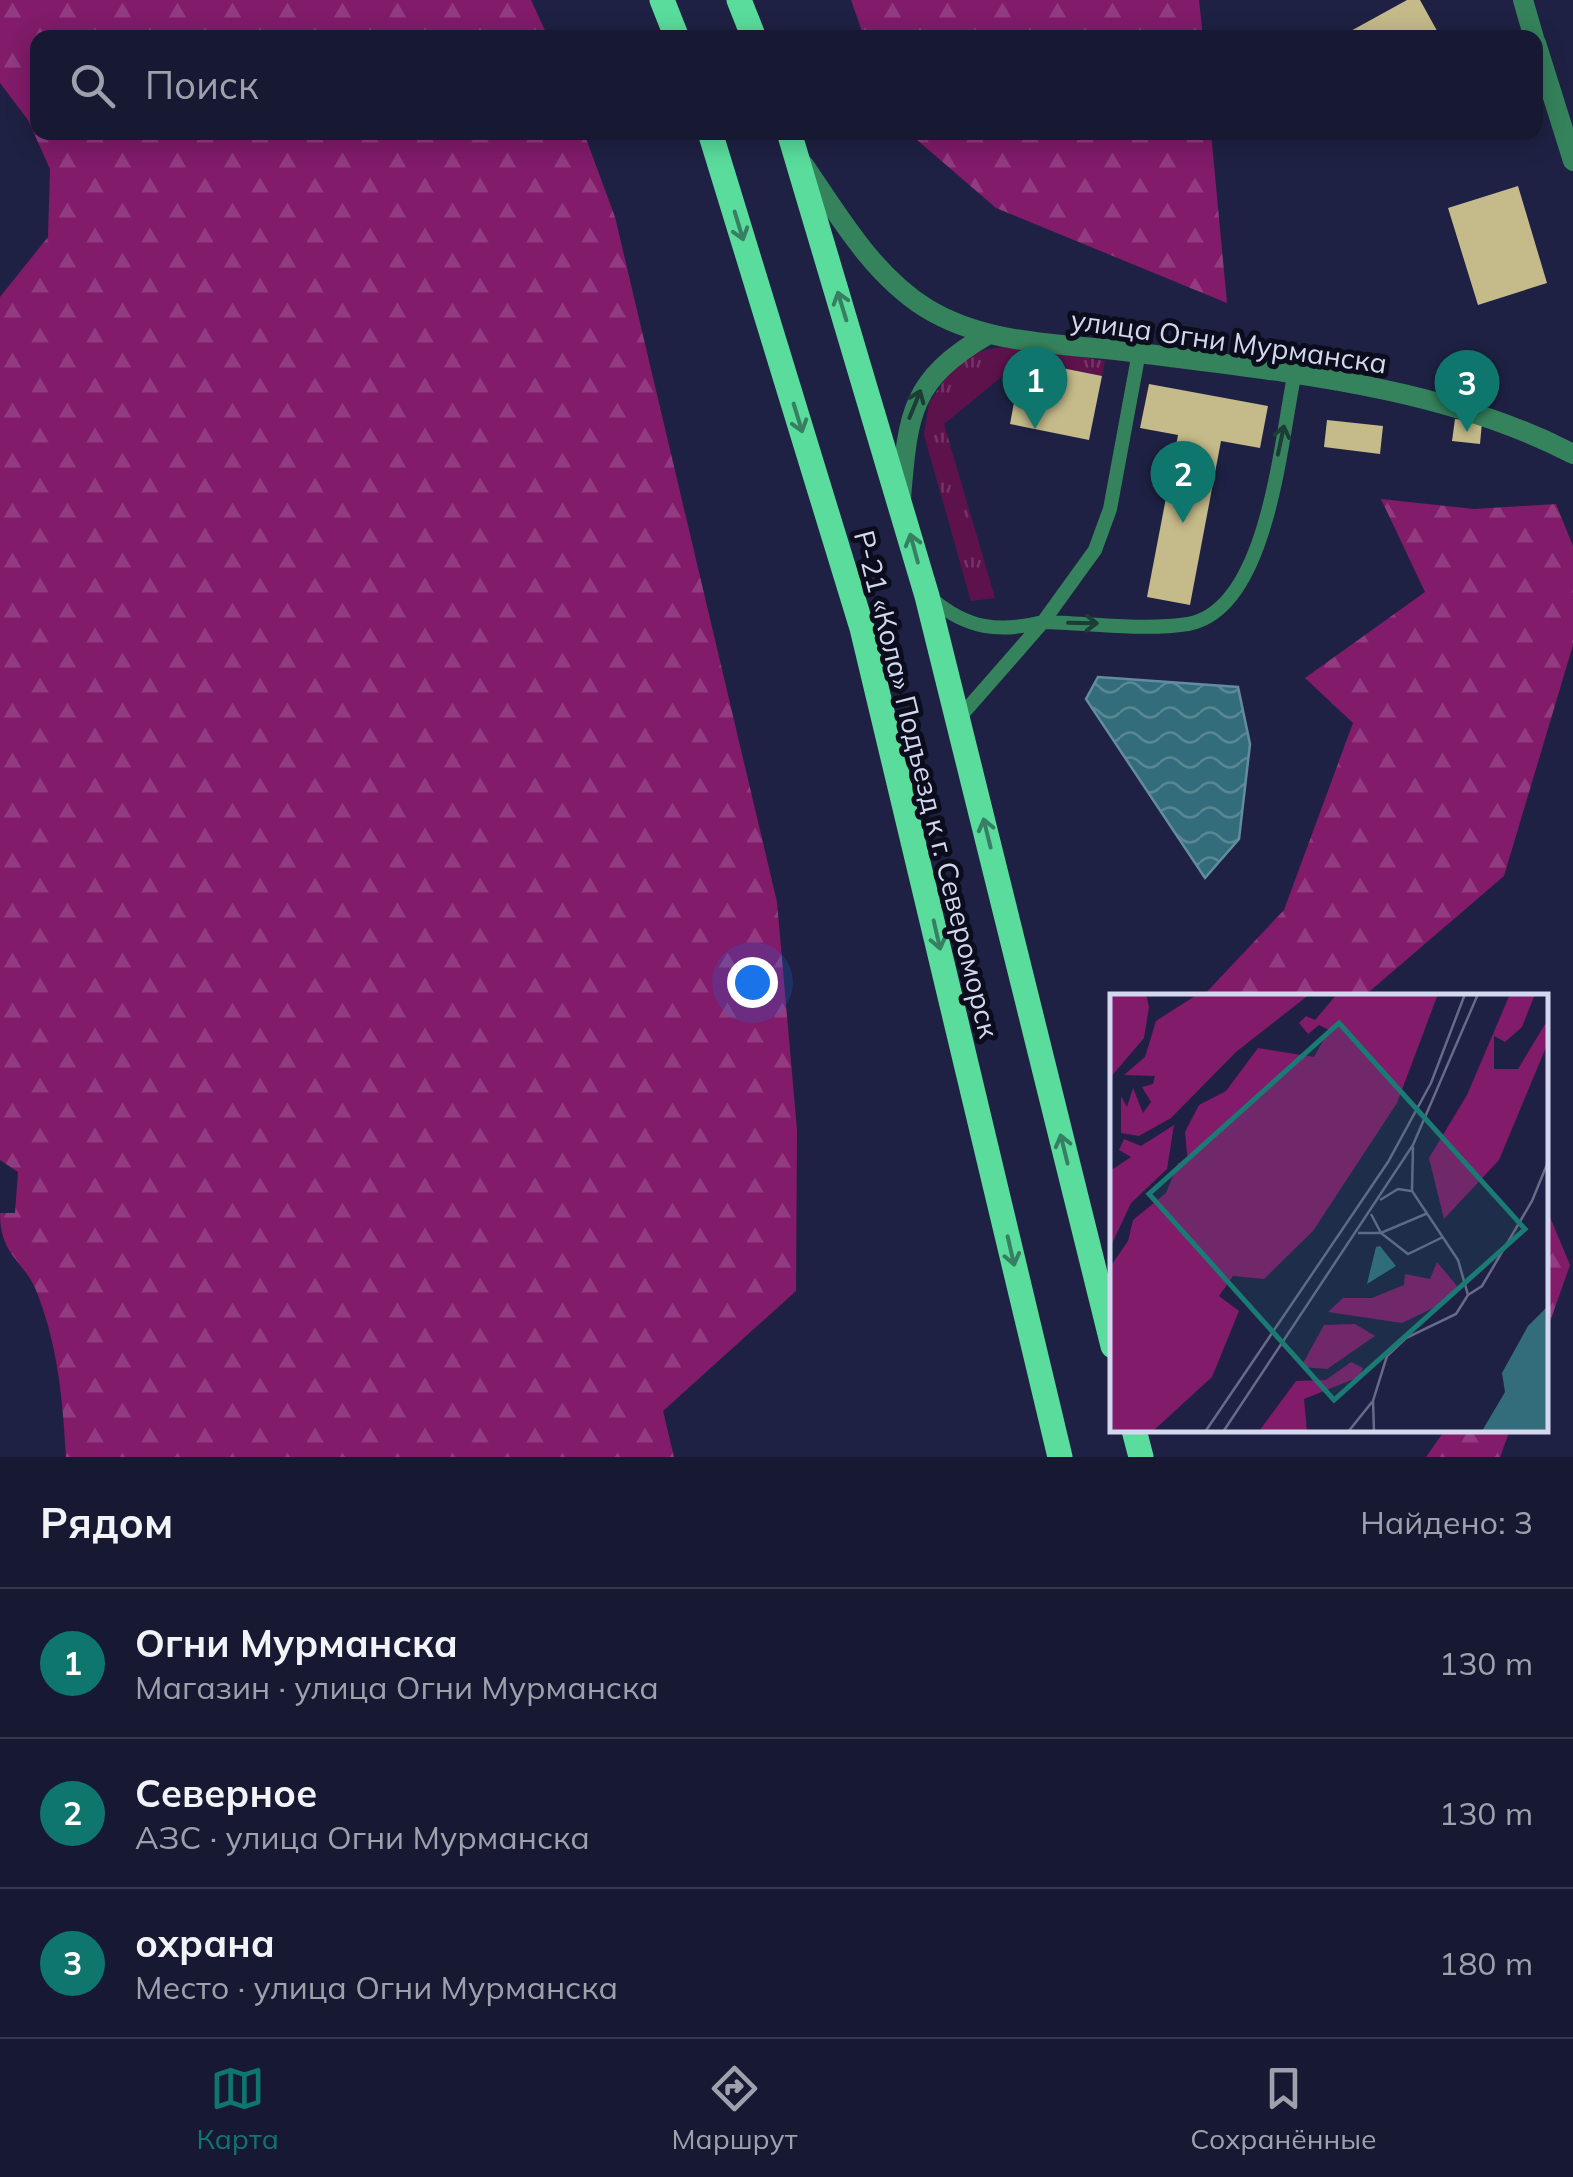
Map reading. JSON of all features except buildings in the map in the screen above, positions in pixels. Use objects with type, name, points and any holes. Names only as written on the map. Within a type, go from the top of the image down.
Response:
[{"type":"main road","points":[[662,0],[674,30]]},
{"type":"main road","points":[[739,0],[751,30]]},
{"type":"main road","name":"Р-21 «Кола» Подъезд к г. Североморск","points":[[712,140],[862,628],[1060,1457]]},
{"type":"main road","name":"Р-21 «Кола» Подъезд к г. Североморск","points":[[792,143],[901,500]]},
{"type":"main road","points":[[901,500],[927,596]]},
{"type":"main road","name":"Р-21 «Кола» Подъезд к г. Североморск","points":[[927,596],[1110,1334]]},
{"type":"main road","points":[[1134,1432],[1140,1457]]},
{"type":"street","points":[[1524,0],[1532,30]]},
{"type":"street","points":[[1543,65],[1573,161]]},
{"type":"street","name":"улица Огни Мурманска","points":[[792,143],[884,273],[926,308],[987,335],[1139,352],[1451,402],[1534,433],[1573,454]]},
{"type":"street","points":[[901,500],[907,424],[922,385],[950,357],[987,335]]},
{"type":"lane","points":[[958,718],[1043,622],[1095,550],[1110,509],[1139,352]]},
{"type":"lane","points":[[927,596],[951,616],[980,628],[1012,630],[1043,622],[1188,624],[1214,615],[1238,592],[1252,564],[1294,377]]},
{"type":"green space","points":[[0,0],[531,0],[545,30],[30,30],[30,124],[0,83]]},
{"type":"green space","points":[[851,0],[1199,0],[1202,30],[862,30]]},
{"type":"green space","points":[[37,140],[587,140],[615,217],[777,902],[797,1130],[796,1291],[663,1411],[674,1457],[66,1457],[61,1395],[50,1335],[33,1283],[4,1239],[0,1213],[15,1213],[18,1172],[0,1160],[0,297],[48,237],[50,169]]},
{"type":"green space","points":[[917,140],[1212,140],[1227,303],[996,208]]},
{"type":"green space","points":[[1013,345],[1105,361],[1102,376],[1022,360],[944,424],[995,598],[971,601],[924,435],[929,403],[953,367],[980,351]]},
{"type":"green space","points":[[1381,499],[1474,509],[1556,504],[1573,546],[1573,645],[1504,876],[1366,994],[1205,994],[1284,910],[1353,723],[1305,678],[1425,592]]},
{"type":"green space","points":[[1548,1212],[1570,1265],[1548,1327]]},
{"type":"green space","points":[[1444,1432],[1509,1432],[1500,1457],[1426,1457]]},
{"type":"water","points":[[1098,677],[1238,687],[1250,744],[1239,839],[1205,878],[1086,699]]},
{"type":"place","name":"Огни Мурманска","points":[[1035,429]]},
{"type":"place","name":"охрана","points":[[1467,432]]},
{"type":"place","name":"Северное","points":[[1183,523]]}]
